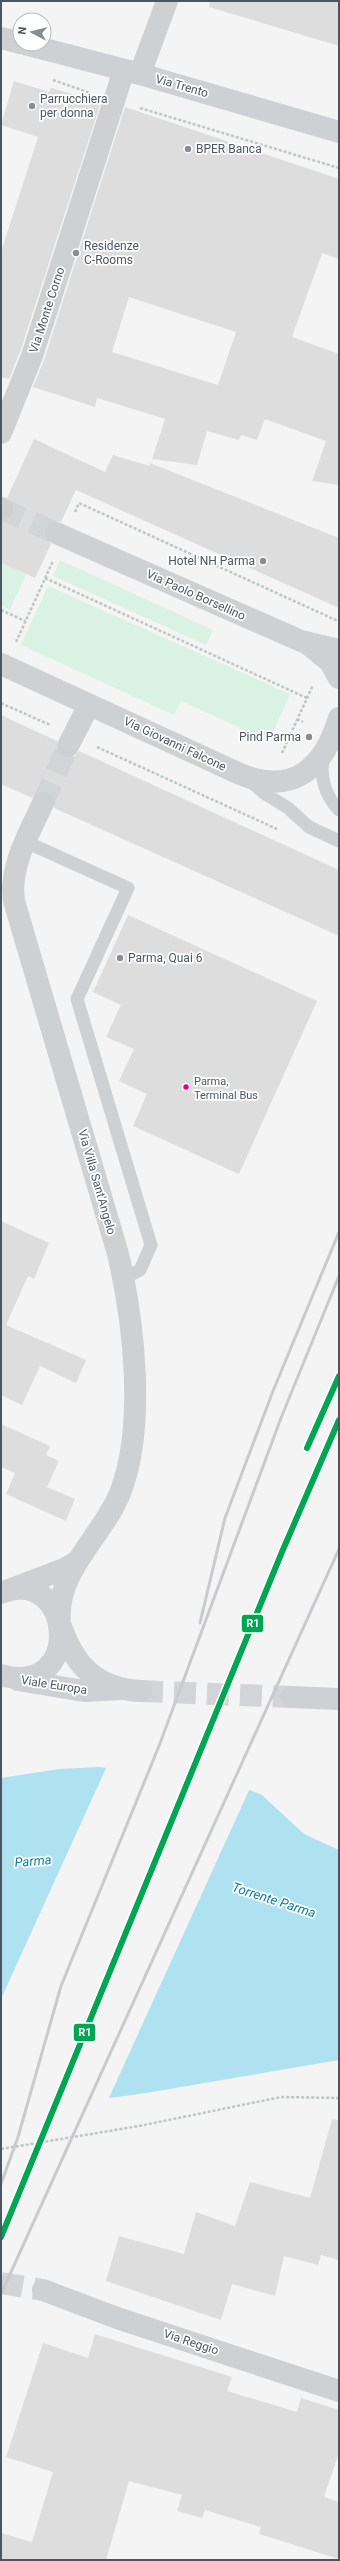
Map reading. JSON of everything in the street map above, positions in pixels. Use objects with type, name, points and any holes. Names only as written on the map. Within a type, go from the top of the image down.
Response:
[{"type":"main road","points":[[1,38],[12,41]]},
{"type":"main road","name":"Via Trento","points":[[52,51],[132,72],[339,132]]},
{"type":"main road","name":"Viale Europa","points":[[3,1592],[25,1590],[34,1593],[50,1604],[61,1624],[70,1646],[91,1675],[104,1684],[131,1690],[84,1691],[5,1676]]},
{"type":"main road","points":[[5,1676],[32,1676],[51,1663],[60,1647],[61,1624]]},
{"type":"main road","points":[[291,1697],[335,1699]]},
{"type":"street","name":"Via Monte Corno","points":[[1,433],[26,375],[115,99],[132,72],[167,1]]},
{"type":"street","name":"Via Paolo Borsellino","points":[[56,533],[301,641],[339,650]]},
{"type":"street","points":[[301,641],[322,653],[330,662],[339,678]]},
{"type":"street","name":"Via Giovanni Falcone","points":[[1,664],[240,774]]},
{"type":"street","points":[[68,746],[89,705]]},
{"type":"street","points":[[240,774],[262,782],[288,781],[310,770],[327,746],[338,722]]},
{"type":"street","name":"Via Villa Sant'Angelo","points":[[43,803],[26,842],[12,886],[14,901],[110,1224],[123,1279],[134,1363],[134,1412],[130,1453],[124,1481],[113,1508],[103,1527],[78,1561],[62,1597],[61,1624]]},
{"type":"street","name":"Via Villa Sant'Angelo","points":[[3,1592],[64,1569],[78,1561]]},
{"type":"street","name":"Via Reggio","points":[[43,2290],[117,2318],[339,2391]]},
{"type":"lane","points":[[327,746],[324,758],[324,783],[328,795],[339,810]]},
{"type":"lane","name":"Via Giovanni Falcone","points":[[240,774],[288,808],[309,827],[339,841]]},
{"type":"lane","points":[[26,842],[128,888],[77,999],[152,1245],[140,1270],[123,1279]]},
{"type":"path","points":[[49,79],[83,92],[115,99],[144,110],[339,168]]},
{"type":"path","points":[[79,503],[339,621]]},
{"type":"path","points":[[14,647],[55,557]]},
{"type":"path","points":[[45,578],[307,698]]},
{"type":"path","points":[[1,610],[25,621]]},
{"type":"path","points":[[278,760],[315,679]]},
{"type":"path","points":[[1,703],[54,727]]},
{"type":"path","points":[[297,719],[303,722]]},
{"type":"path","points":[[90,743],[281,831]]},
{"type":"path","points":[[1,2149],[139,2126],[281,2097],[339,2098]]},
{"type":"green space","points":[[60,560],[213,630],[206,645],[53,576]]},
{"type":"green space","points":[[1,563],[26,574],[10,610],[1,606]]},
{"type":"green space","points":[[48,586],[290,694],[269,741],[181,701],[174,715],[21,645]]},
{"type":"water","points":[[99,1767],[229,1782],[262,1795],[304,1834],[339,1850],[339,2060],[146,2093],[1,2113],[1,1778],[59,1769]]},
{"type":"pier","points":[[107,1766],[195,1774],[229,1780],[250,1788],[108,2100],[1,2115],[1,1999]]},
{"type":"building","points":[[210,1],[339,1],[339,46],[209,7]]},
{"type":"building","points":[[14,81],[49,92],[51,88],[101,102],[20,352],[9,379],[1,377],[1,252],[38,137],[1,125]]},
{"type":"building","points":[[125,107],[339,179],[339,259],[322,253],[292,337],[339,354],[339,485],[312,481],[326,441],[265,419],[257,440],[241,435],[239,440],[207,431],[197,465],[152,459],[165,419],[97,398],[95,407],[33,387],[44,360]],"holes":[[[129,297],[236,332],[218,385],[112,352]]]},
{"type":"building","points":[[34,439],[105,472],[113,455],[150,466],[150,463],[339,538],[339,608],[76,490],[61,522],[54,521],[45,528],[44,535],[51,544],[35,578],[1,563],[1,521],[11,518],[14,513],[14,505],[7,498]]},
{"type":"building","points":[[1,715],[57,741],[57,752],[63,757],[74,757],[79,751],[339,870],[339,936],[54,808],[53,796],[48,792],[36,793],[32,798],[1,784]]},
{"type":"building","points":[[128,915],[317,1001],[239,1174],[133,1126],[147,1094],[119,1081],[134,1049],[106,1037],[121,1005],[93,992]]},
{"type":"building","points":[[1,1221],[49,1243],[34,1279],[28,1276],[6,1325],[86,1360],[76,1383],[40,1366],[22,1405],[1,1395]]},
{"type":"building","points":[[1,1424],[50,1446],[46,1455],[59,1461],[47,1487],[75,1499],[66,1521],[6,1494],[15,1473],[1,1467]]},
{"type":"building","points":[[332,2119],[339,2120],[339,2260],[321,2255],[318,2265],[284,2256],[275,2296],[232,2284],[221,2320],[106,2281],[119,2236],[184,2254],[196,2212],[235,2226],[250,2182],[310,2198]]},
{"type":"building","points":[[95,2334],[232,2377],[227,2391],[297,2412],[301,2398],[339,2410],[339,2453],[324,2497],[339,2502],[339,2559],[259,2534],[261,2527],[205,2510],[202,2518],[177,2511],[182,2495],[129,2481],[106,2560],[1,2560],[1,2533],[32,2542],[53,2472],[6,2457],[43,2343],[88,2358]]},
{"type":"tunnel","points":[[2,509],[56,533]]},
{"type":"tunnel","points":[[43,803],[68,746]]},
{"type":"tunnel","points":[[141,1691],[291,1697]]},
{"type":"tunnel","points":[[1,2283],[43,2290]]},
{"type":"railway","points":[[200,1623],[225,1518],[273,1391],[339,1232]]},
{"type":"railway","points":[[1,2184],[18,2137],[61,1986],[159,1746],[281,1418],[339,1276]]},
{"type":"railway","points":[[1,2294],[339,1549]]},
{"type":"transit line","name":"R1","points":[[307,1448],[339,1376]]},
{"type":"transit line","name":"R1","points":[[1,2237],[282,1552],[339,1420]]},
{"type":"place","name":"Parrucchiera per donna","points":[[32,106]]},
{"type":"place","name":"BPER Banca","points":[[188,149]]},
{"type":"place","name":"Residenze C-Rooms","points":[[76,253]]},
{"type":"place","name":"Hotel NH Parma","points":[[263,561]]},
{"type":"place","name":"Pind Parma","points":[[309,737]]},
{"type":"place","name":"Parma, Quai 6","points":[[120,958]]},
{"type":"place","name":"Parma, Terminal Bus","points":[[186,1087]]},
{"type":"water label","name":"Parma","points":[[33,1861]]},
{"type":"water label","name":"Torrente Parma","points":[[274,1900]]}]
